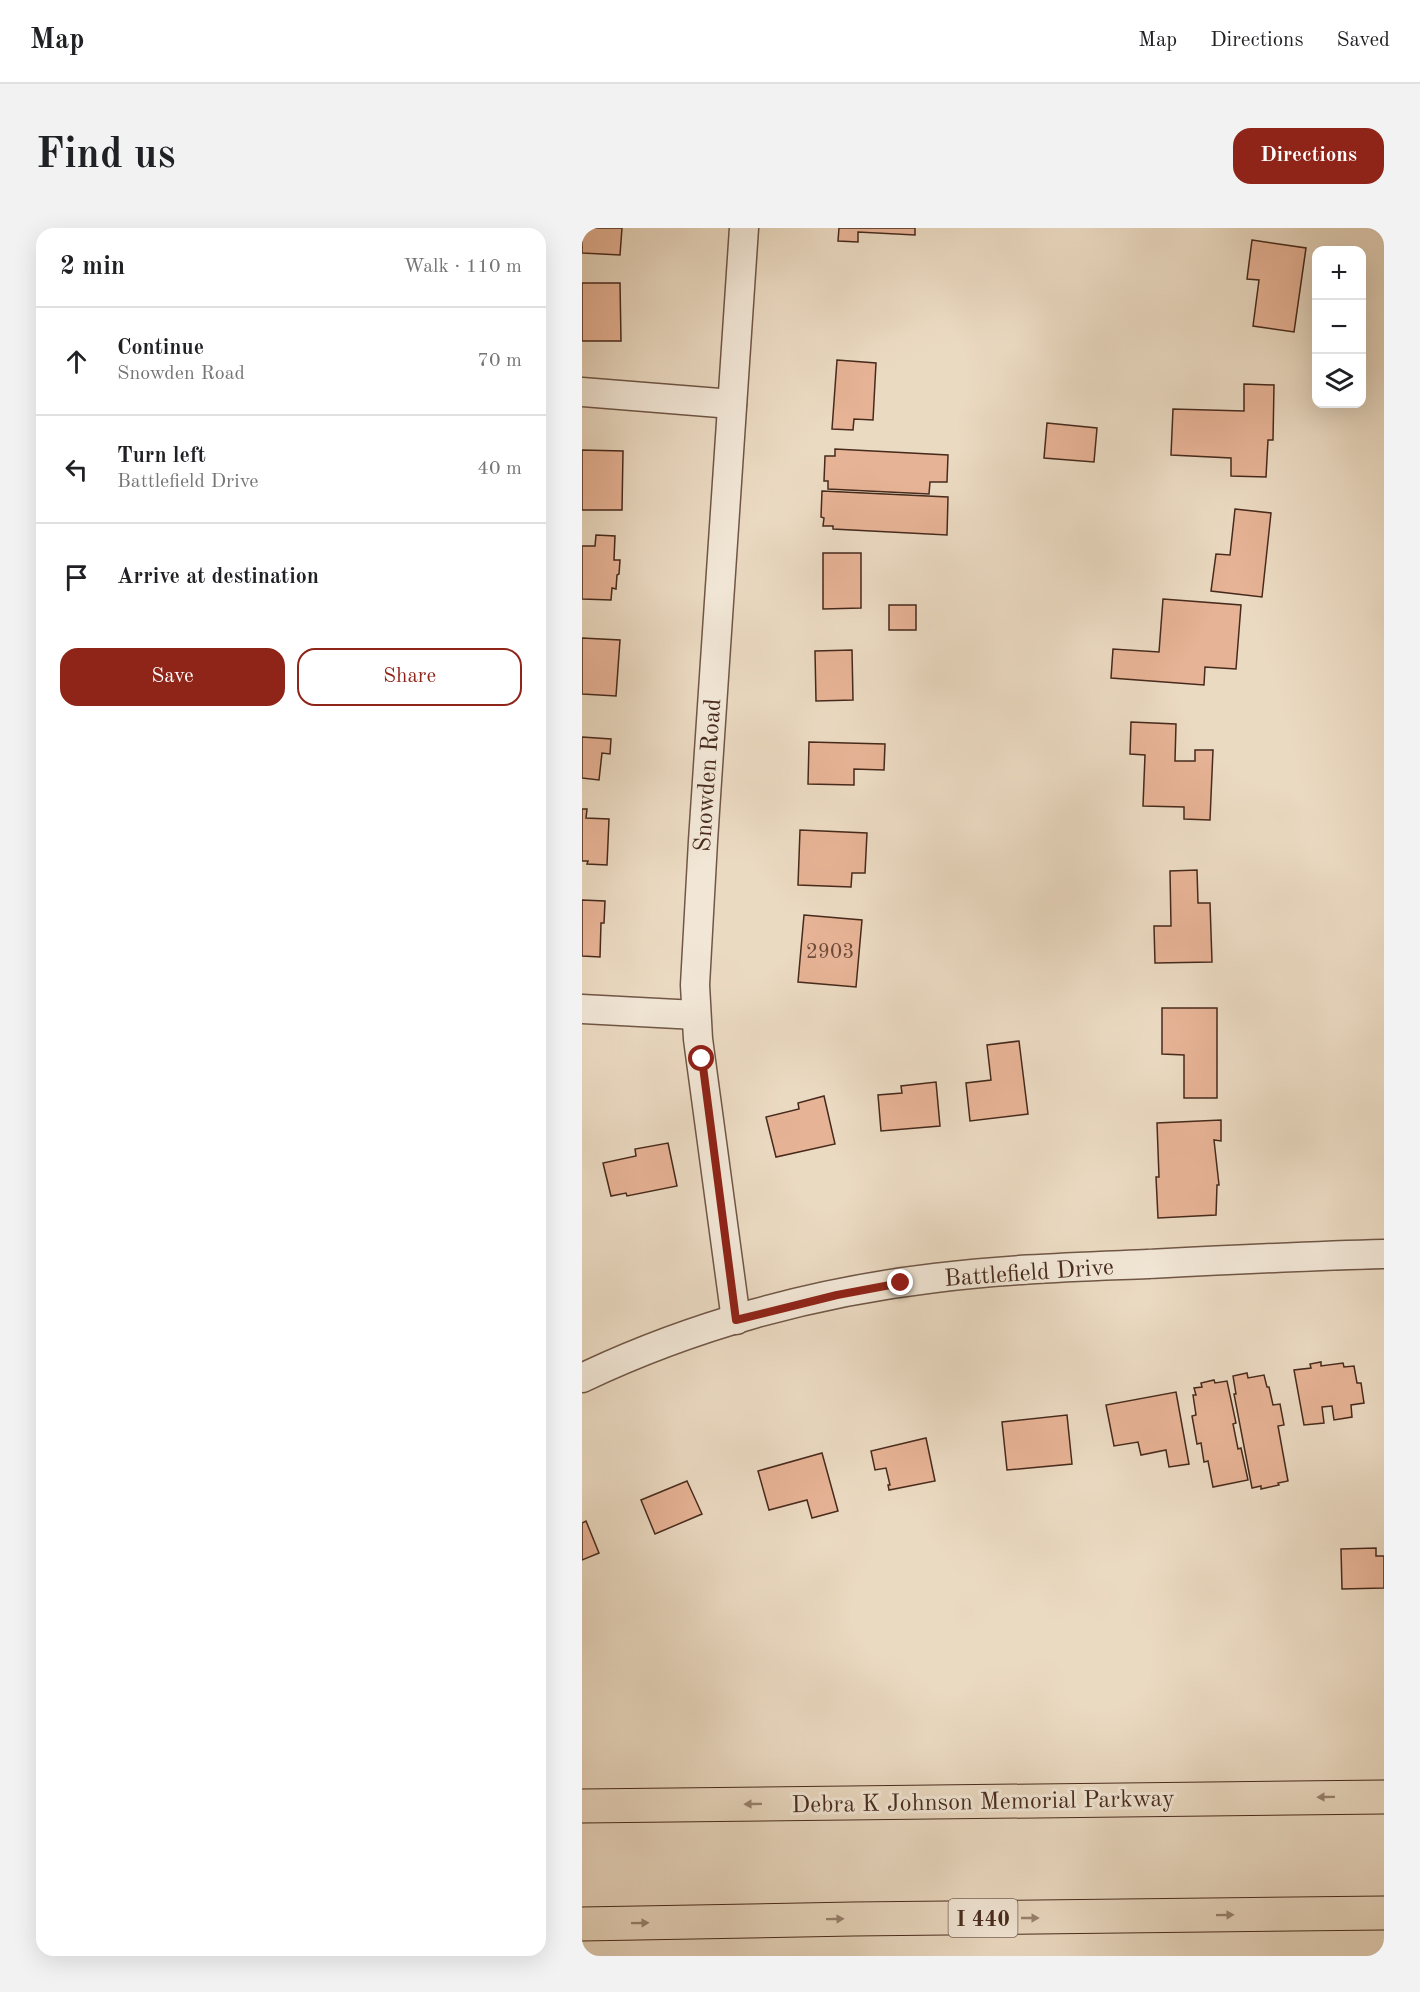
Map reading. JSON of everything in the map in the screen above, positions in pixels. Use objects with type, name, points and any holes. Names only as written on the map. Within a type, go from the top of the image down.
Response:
[{"type":"highway","name":"Debra K Johnson Memorial Parkway","points":[[582,1806],[1384,1797]]},
{"type":"highway","name":"I 440","points":[[582,1924],[1384,1913]]},
{"type":"street","name":"Snowden Road","points":[[736,1320],[696,1015],[696,954],[744,228]]},
{"type":"street","points":[[582,392],[732,404]]},
{"type":"street","points":[[582,1009],[696,1015]]},
{"type":"street","name":"Battlefield Drive","points":[[582,1378],[656,1346],[736,1320],[847,1293],[962,1275],[1384,1254]]},
{"type":"building","points":[[582,228],[622,228],[620,255],[582,253]]},
{"type":"building","points":[[839,228],[915,228],[915,235],[858,232],[858,242],[838,241]]},
{"type":"building","points":[[1252,240],[1306,248],[1294,332],[1253,326],[1259,280],[1247,279]]},
{"type":"building","points":[[582,283],[620,283],[621,341],[582,341]]},
{"type":"building","points":[[837,360],[876,363],[873,420],[854,419],[853,430],[832,429]]},
{"type":"building","points":[[1244,384],[1274,385],[1273,440],[1268,440],[1266,477],[1231,476],[1231,458],[1171,455],[1173,409],[1244,411]]},
{"type":"building","points":[[1047,423],[1097,428],[1094,462],[1044,458]]},
{"type":"building","points":[[835,449],[948,455],[947,482],[930,482],[929,494],[828,489],[828,481],[824,481],[825,456],[835,456]]},
{"type":"building","points":[[582,450],[623,451],[622,510],[582,510]]},
{"type":"building","points":[[822,491],[948,497],[947,535],[833,529],[833,526],[823,526]]},
{"type":"building","points":[[1235,509],[1271,513],[1262,597],[1211,591],[1216,554],[1230,555]]},
{"type":"building","points":[[596,535],[615,536],[614,560],[620,560],[616,589],[612,588],[611,600],[582,599],[582,546],[595,546]]},
{"type":"building","points":[[823,553],[861,553],[861,608],[823,609]]},
{"type":"building","points":[[1163,599],[1241,605],[1236,669],[1205,667],[1204,685],[1111,678],[1113,649],[1159,652]]},
{"type":"building","points":[[889,605],[916,605],[916,630],[889,630]]},
{"type":"building","points":[[582,638],[620,640],[616,696],[582,694]]},
{"type":"building","points":[[852,650],[853,700],[816,701],[815,651]]},
{"type":"building","points":[[1131,722],[1176,724],[1175,761],[1195,761],[1195,750],[1213,750],[1210,820],[1184,819],[1184,807],[1143,806],[1145,755],[1130,754]]},
{"type":"building","points":[[582,737],[611,739],[610,754],[602,753],[599,780],[582,778]]},
{"type":"building","points":[[809,742],[885,744],[884,770],[854,769],[854,785],[808,784]]},
{"type":"building","points":[[582,809],[587,809],[586,818],[609,819],[607,865],[587,864],[588,861],[582,861]]},
{"type":"building","points":[[800,830],[867,833],[865,873],[852,873],[851,887],[798,885]]},
{"type":"building","points":[[1197,870],[1198,903],[1210,903],[1212,962],[1155,963],[1154,926],[1171,926],[1170,871]]},
{"type":"building","points":[[582,900],[605,901],[604,923],[601,923],[600,957],[582,956]]},
{"type":"building","points":[[804,915],[862,920],[856,987],[798,982]]},
{"type":"building","points":[[1162,1008],[1217,1008],[1217,1098],[1184,1098],[1184,1055],[1162,1054]]},
{"type":"building","points":[[1019,1041],[1028,1114],[970,1121],[966,1083],[991,1080],[987,1045]]},
{"type":"building","points":[[936,1082],[940,1126],[881,1131],[878,1095],[902,1093],[901,1086]]},
{"type":"building","points":[[824,1096],[835,1144],[776,1157],[766,1117],[799,1109],[798,1103]]},
{"type":"building","points":[[1221,1120],[1221,1141],[1214,1140],[1219,1185],[1217,1185],[1216,1215],[1158,1218],[1157,1123]]},
{"type":"building","points":[[668,1143],[677,1186],[627,1196],[626,1193],[611,1196],[603,1163],[636,1156],[635,1149]]},
{"type":"building","points":[[1321,1362],[1321,1366],[1343,1363],[1344,1367],[1354,1366],[1357,1383],[1361,1383],[1364,1403],[1351,1405],[1352,1417],[1334,1420],[1332,1406],[1322,1407],[1324,1423],[1304,1425],[1294,1370],[1311,1368],[1310,1364]]},
{"type":"building","points":[[1247,1373],[1248,1378],[1264,1375],[1273,1405],[1280,1404],[1284,1425],[1278,1426],[1288,1481],[1261,1489],[1261,1486],[1252,1488],[1234,1394],[1236,1394],[1233,1376]]},
{"type":"building","points":[[1214,1380],[1215,1383],[1227,1381],[1236,1423],[1233,1424],[1238,1449],[1241,1448],[1248,1480],[1213,1487],[1208,1461],[1204,1462],[1201,1443],[1197,1444],[1192,1416],[1196,1415],[1194,1388],[1202,1387],[1201,1383]]},
{"type":"building","points":[[1176,1392],[1189,1464],[1169,1467],[1166,1450],[1141,1455],[1138,1442],[1114,1446],[1106,1405]]},
{"type":"building","points":[[1067,1415],[1072,1464],[1007,1470],[1002,1422]]},
{"type":"building","points":[[926,1438],[935,1481],[889,1490],[886,1468],[875,1470],[871,1451]]},
{"type":"building","points":[[822,1453],[838,1511],[812,1518],[807,1500],[769,1510],[758,1471]]},
{"type":"building","points":[[687,1481],[702,1514],[655,1534],[641,1500]]},
{"type":"building","points":[[586,1521],[599,1553],[582,1560],[582,1523]]},
{"type":"building","points":[[1376,1548],[1376,1556],[1384,1556],[1384,1588],[1342,1589],[1341,1549]]},
{"type":"route","points":[[702,1059],[736,1320],[795,1304],[901,1283]]}]
